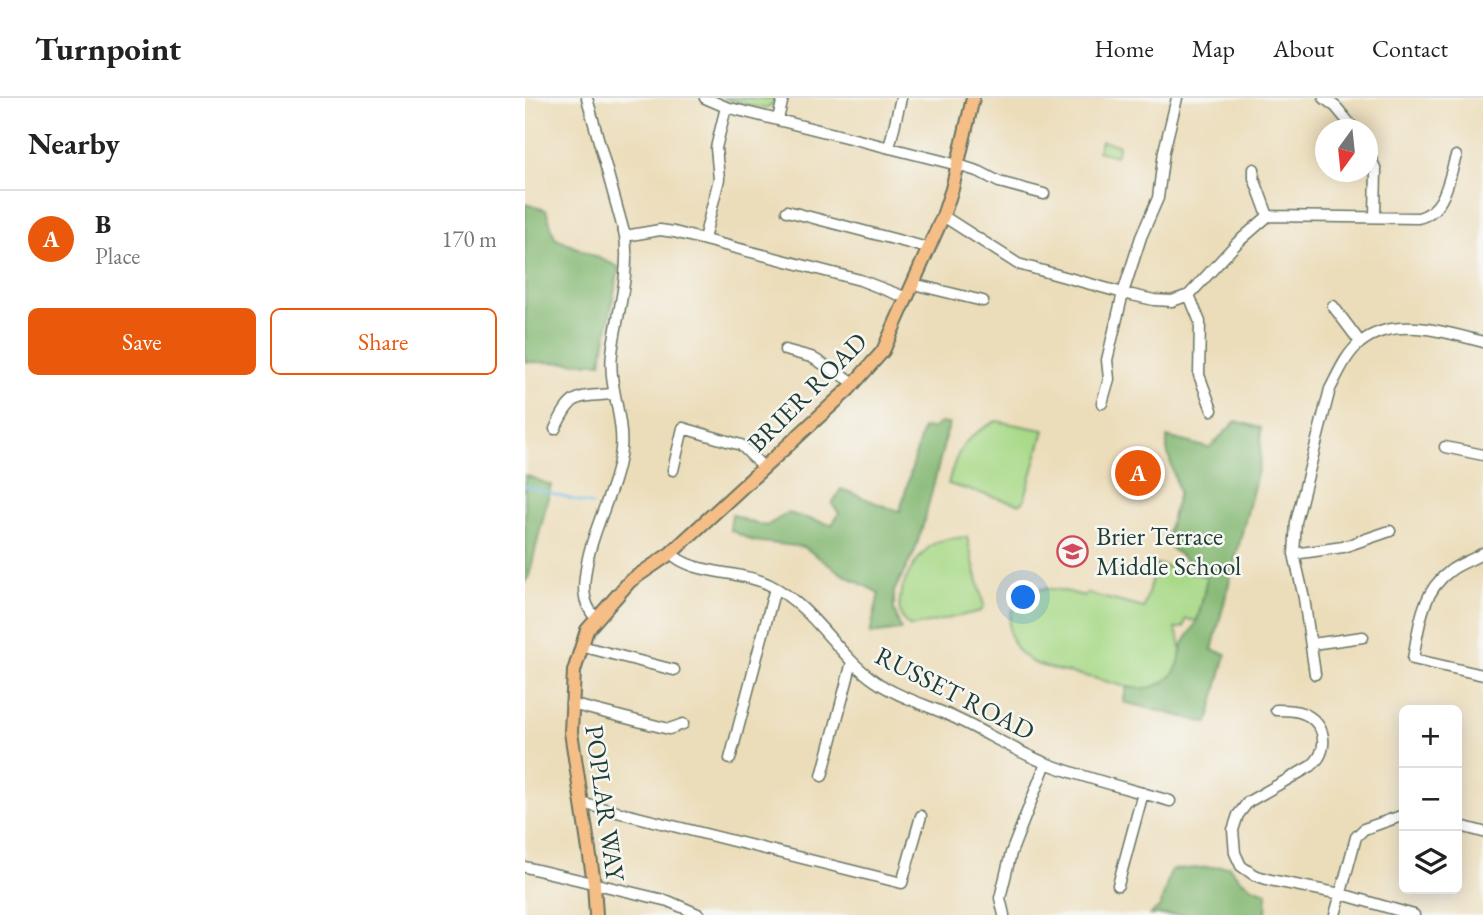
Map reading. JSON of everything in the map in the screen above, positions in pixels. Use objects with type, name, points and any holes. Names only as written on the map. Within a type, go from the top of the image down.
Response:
[{"type":"main road","name":"BRIER ROAD","points":[[596,618],[630,581],[671,553],[764,468],[855,383],[883,351],[943,216],[973,98]]},
{"type":"main road","name":"POPLAR WAY","points":[[596,618],[580,646],[571,704],[571,732],[594,883],[596,915]]},
{"type":"street","points":[[587,98],[625,236],[627,268],[612,356],[621,449],[590,550],[584,585],[584,601],[596,618]]},
{"type":"street","points":[[705,98],[726,107],[958,165],[999,183],[1044,194]]},
{"type":"street","points":[[778,119],[783,98]]},
{"type":"street","points":[[889,148],[901,98]]},
{"type":"street","points":[[1101,403],[1109,379],[1107,360],[1123,293],[1141,237],[1158,198],[1164,151],[1177,98]]},
{"type":"street","points":[[1324,98],[1346,119]]},
{"type":"street","points":[[704,239],[719,179],[716,148],[726,107]]},
{"type":"street","points":[[943,216],[1018,264],[1123,293],[1172,301],[1189,295],[1237,243],[1268,216],[1418,218],[1435,211],[1441,203],[1457,156]]},
{"type":"street","points":[[1254,169],[1254,178],[1268,216]]},
{"type":"street","points":[[1375,216],[1376,182]]},
{"type":"street","points":[[787,211],[928,248]]},
{"type":"street","points":[[625,236],[660,230],[704,239],[860,280],[907,298]]},
{"type":"street","points":[[913,284],[983,302]]},
{"type":"street","points":[[1189,295],[1200,322],[1199,375],[1212,410]]},
{"type":"street","points":[[1333,306],[1360,342]]},
{"type":"street","points":[[1315,674],[1312,644],[1294,554],[1296,523],[1330,389],[1340,369],[1360,342],[1398,328],[1425,328],[1483,342]]},
{"type":"street","points":[[785,350],[811,357],[855,383]]},
{"type":"street","points":[[555,429],[571,401],[580,397],[614,394]]},
{"type":"street","points":[[673,470],[681,423],[741,444],[764,468]]},
{"type":"street","points":[[1445,447],[1483,455]]},
{"type":"street","points":[[1294,554],[1343,547],[1391,531]]},
{"type":"street","name":"RUSSET ROAD","points":[[671,553],[678,562],[741,575],[775,588],[792,598],[852,662],[876,682],[1047,763],[1170,802]]},
{"type":"street","points":[[1483,553],[1451,570],[1435,585],[1424,604],[1413,659],[1483,675]]},
{"type":"street","points":[[730,759],[775,588]]},
{"type":"street","points":[[1312,644],[1363,636]]},
{"type":"street","points":[[580,646],[674,670]]},
{"type":"street","points":[[822,776],[852,662]]},
{"type":"street","points":[[571,704],[669,729],[683,724]]},
{"type":"street","points":[[1276,710],[1292,710],[1310,716],[1323,733],[1324,748],[1319,759],[1311,766],[1248,802],[1238,815],[1233,830],[1235,853],[1241,866],[1254,875],[1341,894],[1414,915]]},
{"type":"street","points":[[1004,915],[1000,898],[1011,853],[1047,763]]},
{"type":"street","points":[[1118,885],[1143,793]]},
{"type":"street","points":[[581,803],[902,883],[921,816]]},
{"type":"street","points":[[1335,915],[1356,837],[1364,829],[1399,817]]},
{"type":"street","points":[[1462,826],[1483,832]]},
{"type":"street","points":[[525,867],[668,901],[700,915]]},
{"type":"green space","points":[[722,98],[775,98],[773,105],[765,109]]},
{"type":"green space","points":[[1101,141],[1119,145],[1116,156],[1098,151]]},
{"type":"green space","points":[[525,204],[546,210],[555,238],[619,267],[601,363],[525,362]]},
{"type":"green space","points":[[996,421],[1044,430],[1024,501],[1019,504],[948,484],[954,462],[963,446],[976,433]]},
{"type":"green space","points":[[1236,421],[1261,428],[1260,462],[1212,650],[1226,654],[1208,723],[1123,702],[1127,687],[1157,685],[1174,672],[1183,644],[1199,615],[1207,577],[1172,549],[1167,536],[1179,492],[1167,450],[1167,437],[1209,448]]},
{"type":"green space","points":[[940,423],[949,424],[924,522],[914,553],[894,591],[894,610],[901,630],[870,634],[879,593],[842,574],[804,547],[753,541],[730,530],[732,514],[766,526],[788,513],[832,525],[839,513],[832,504],[841,489],[900,511],[923,428],[932,429]]},
{"type":"green space","points":[[525,475],[551,485],[529,576],[525,582]]},
{"type":"green space","points":[[967,537],[984,606],[981,611],[911,627],[903,619],[900,597],[918,559],[935,543]]},
{"type":"green space","points":[[1156,564],[1208,577],[1197,621],[1186,619],[1184,627],[1175,629],[1181,646],[1179,664],[1172,675],[1161,683],[1143,689],[1134,688],[1041,666],[1030,661],[1014,646],[1009,627],[1010,617],[1019,600],[1027,594],[1037,590],[1061,590],[1085,596],[1086,593],[1144,608]]},
{"type":"green space","points":[[1229,866],[1245,883],[1267,892],[1266,915],[1150,915],[1160,907],[1171,870]]},
{"type":"waterway","points":[[525,486],[593,505]]},
{"type":"place","name":"B","points":[[1138,473]]},
{"type":"place","name":"Brier Terrace Middle School","points":[[1073,551]]}]
